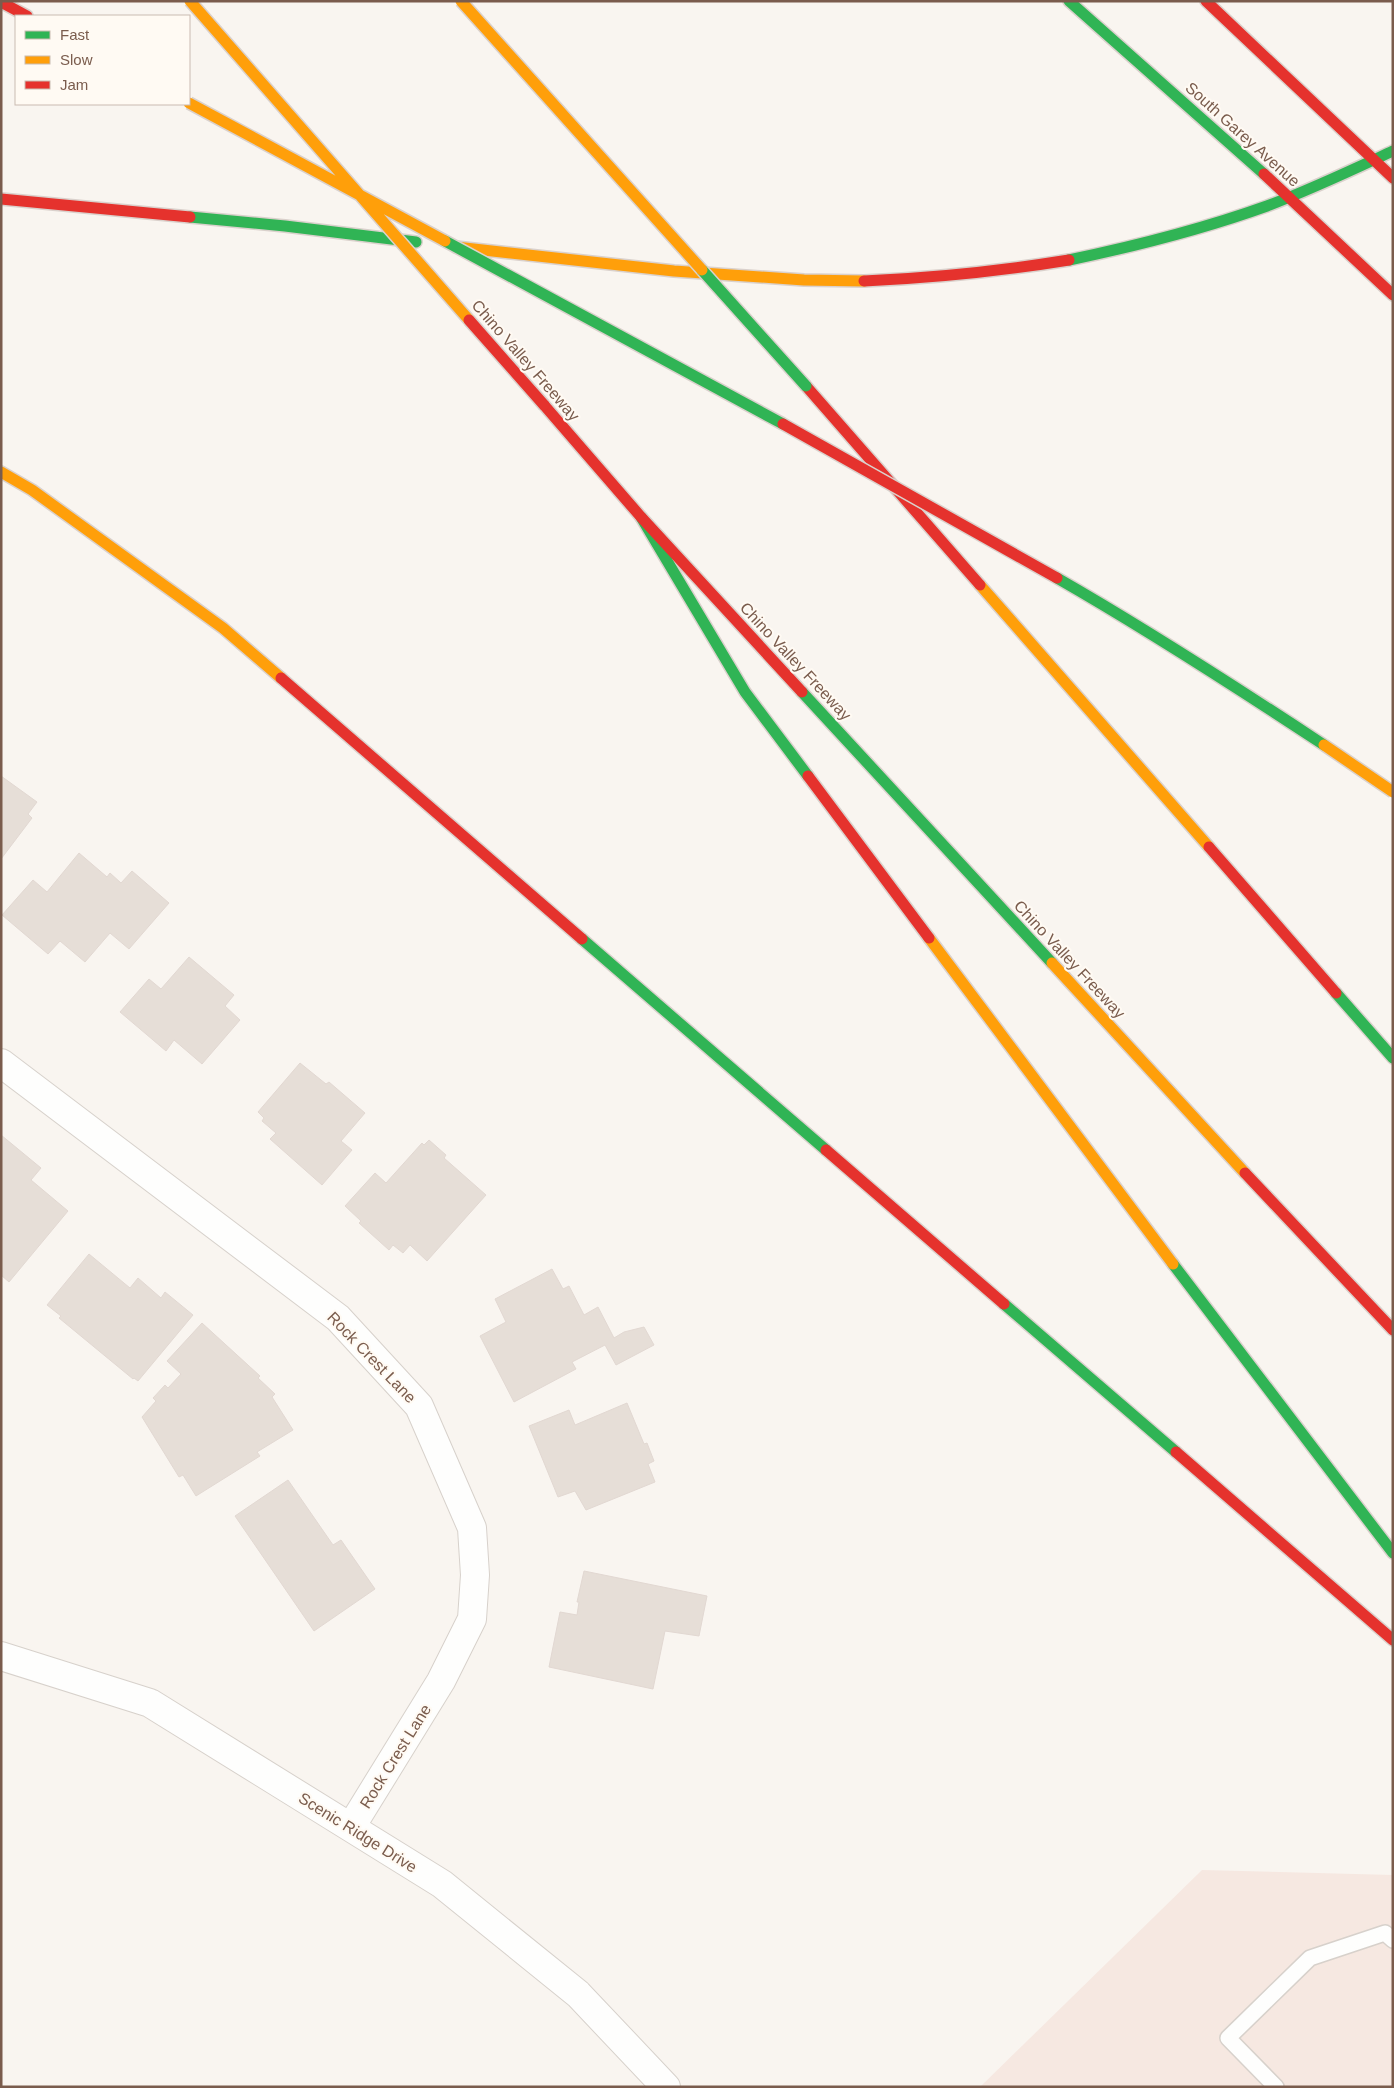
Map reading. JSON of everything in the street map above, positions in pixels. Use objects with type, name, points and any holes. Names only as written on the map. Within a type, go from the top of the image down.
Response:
[{"type":"main road","name":"Chino Valley Freeway","points":[[190,1],[641,517],[1393,1330]]},
{"type":"main road","points":[[461,1],[806,386],[1393,1058]]},
{"type":"main road","name":"South Garey Avenue","points":[[1069,1],[1290,197],[1393,295]]},
{"type":"main road","points":[[1206,1],[1393,178]]},
{"type":"main road","points":[[1,2],[25,15]]},
{"type":"main road","points":[[190,104],[785,425],[993,541],[1120,614],[1238,688],[1393,792]]},
{"type":"main road","points":[[1,199],[285,226],[598,265],[750,277],[863,281],[944,277],[1014,269],[1103,254],[1188,232],[1290,197],[1393,150]]},
{"type":"main road","points":[[1,472],[32,490],[223,628],[1393,1640]]},
{"type":"main road","points":[[641,517],[745,692],[1232,1343],[1393,1552]]},
{"type":"street","name":"Rock Crest Lane","points":[[1,1063],[338,1318],[420,1406],[472,1528],[475,1575],[472,1619],[441,1681],[351,1827]]},
{"type":"street","name":"Scenic Ridge Drive","points":[[1,1656],[150,1703],[442,1884],[578,1994],[666,2087]]},
{"type":"lane","points":[[1276,2087],[1228,2038],[1310,1958],[1385,1934],[1393,1940]]},
{"type":"shaded area","points":[[1202,1870],[1393,1875],[1393,2087],[980,2087]]},
{"type":"building","points":[[1,776],[37,802],[28,814],[32,818],[1,859]]},
{"type":"building","points":[[79,853],[107,877],[110,873],[121,883],[132,871],[169,903],[129,949],[110,933],[85,962],[60,941],[48,954],[2,915],[33,880],[47,892]]},
{"type":"building","points":[[189,957],[234,995],[225,1006],[240,1020],[202,1064],[174,1040],[166,1051],[120,1012],[149,979],[161,989]]},
{"type":"building","points":[[300,1063],[326,1084],[329,1082],[365,1113],[341,1141],[352,1150],[322,1185],[270,1139],[276,1133],[262,1121],[264,1118],[258,1112]]},
{"type":"building","points":[[1,1135],[41,1168],[31,1180],[68,1211],[9,1282],[1,1275]]},
{"type":"building","points":[[429,1140],[446,1155],[444,1158],[486,1195],[427,1261],[410,1245],[403,1253],[393,1245],[389,1250],[359,1223],[361,1221],[345,1206],[375,1173],[386,1183],[422,1143],[424,1145]]},
{"type":"building","points":[[89,1254],[130,1288],[138,1278],[161,1298],[165,1292],[193,1315],[138,1381],[133,1379],[59,1318],[61,1316],[47,1305]]},
{"type":"building","points":[[552,1269],[563,1289],[569,1286],[584,1315],[598,1307],[614,1338],[624,1332],[644,1327],[654,1345],[616,1365],[605,1345],[572,1362],[576,1369],[514,1402],[480,1336],[506,1322],[495,1299]]},
{"type":"building","points":[[202,1323],[260,1376],[258,1378],[275,1394],[272,1397],[293,1430],[257,1452],[260,1456],[196,1496],[183,1475],[179,1477],[142,1417],[156,1401],[153,1398],[165,1385],[168,1388],[181,1374],[167,1361]]},
{"type":"building","points":[[627,1403],[644,1444],[647,1443],[654,1461],[648,1464],[655,1482],[586,1510],[575,1491],[558,1497],[529,1426],[569,1410],[575,1425]]},
{"type":"building","points":[[288,1480],[333,1545],[341,1540],[375,1589],[314,1631],[235,1516]]},
{"type":"building","points":[[584,1571],[707,1596],[699,1636],[665,1631],[653,1689],[549,1667],[560,1612],[577,1615],[579,1602],[577,1602]]},
{"type":"traffic: fast","points":[[1069,1],[1264,174]]},
{"type":"traffic: fast","points":[[1069,260],[1169,236],[1267,206],[1331,180],[1393,151]]},
{"type":"traffic: fast","points":[[190,217],[416,242]]},
{"type":"traffic: fast","points":[[445,241],[783,424]]},
{"type":"traffic: fast","points":[[702,270],[806,386]]},
{"type":"traffic: fast","points":[[641,517],[745,692],[808,776]]},
{"type":"traffic: fast","points":[[1057,578],[1192,659],[1324,745]]},
{"type":"traffic: fast","points":[[802,692],[1052,963]]},
{"type":"traffic: fast","points":[[582,939],[826,1150]]},
{"type":"traffic: fast","points":[[1336,993],[1393,1058]]},
{"type":"traffic: fast","points":[[1173,1264],[1393,1553]]},
{"type":"traffic: fast","points":[[1004,1304],[1176,1452]]},
{"type":"traffic: slow","points":[[190,1],[469,320]]},
{"type":"traffic: slow","points":[[461,1],[702,270]]},
{"type":"traffic: slow","points":[[190,104],[445,241]]},
{"type":"traffic: slow","points":[[456,247],[674,271],[804,280],[864,281]]},
{"type":"traffic: slow","points":[[1,472],[32,490],[223,628],[281,678]]},
{"type":"traffic: slow","points":[[980,585],[1209,847]]},
{"type":"traffic: slow","points":[[1324,745],[1393,792]]},
{"type":"traffic: slow","points":[[929,938],[1173,1264]]},
{"type":"traffic: slow","points":[[1052,963],[1245,1173]]},
{"type":"traffic: jam","points":[[1206,1],[1393,178]]},
{"type":"traffic: jam","points":[[1,2],[25,15]]},
{"type":"traffic: jam","points":[[1264,174],[1393,295]]},
{"type":"traffic: jam","points":[[1,199],[190,217]]},
{"type":"traffic: jam","points":[[864,281],[967,274],[1069,260]]},
{"type":"traffic: jam","points":[[469,320],[544,405]]},
{"type":"traffic: jam","points":[[806,386],[980,585]]},
{"type":"traffic: jam","points":[[544,405],[641,517],[802,692]]},
{"type":"traffic: jam","points":[[783,424],[1057,578]]},
{"type":"traffic: jam","points":[[281,678],[582,939]]},
{"type":"traffic: jam","points":[[808,776],[929,938]]},
{"type":"traffic: jam","points":[[1209,847],[1336,993]]},
{"type":"traffic: jam","points":[[826,1150],[1004,1304]]},
{"type":"traffic: jam","points":[[1245,1173],[1393,1330]]},
{"type":"traffic: jam","points":[[1176,1452],[1393,1640]]}]
